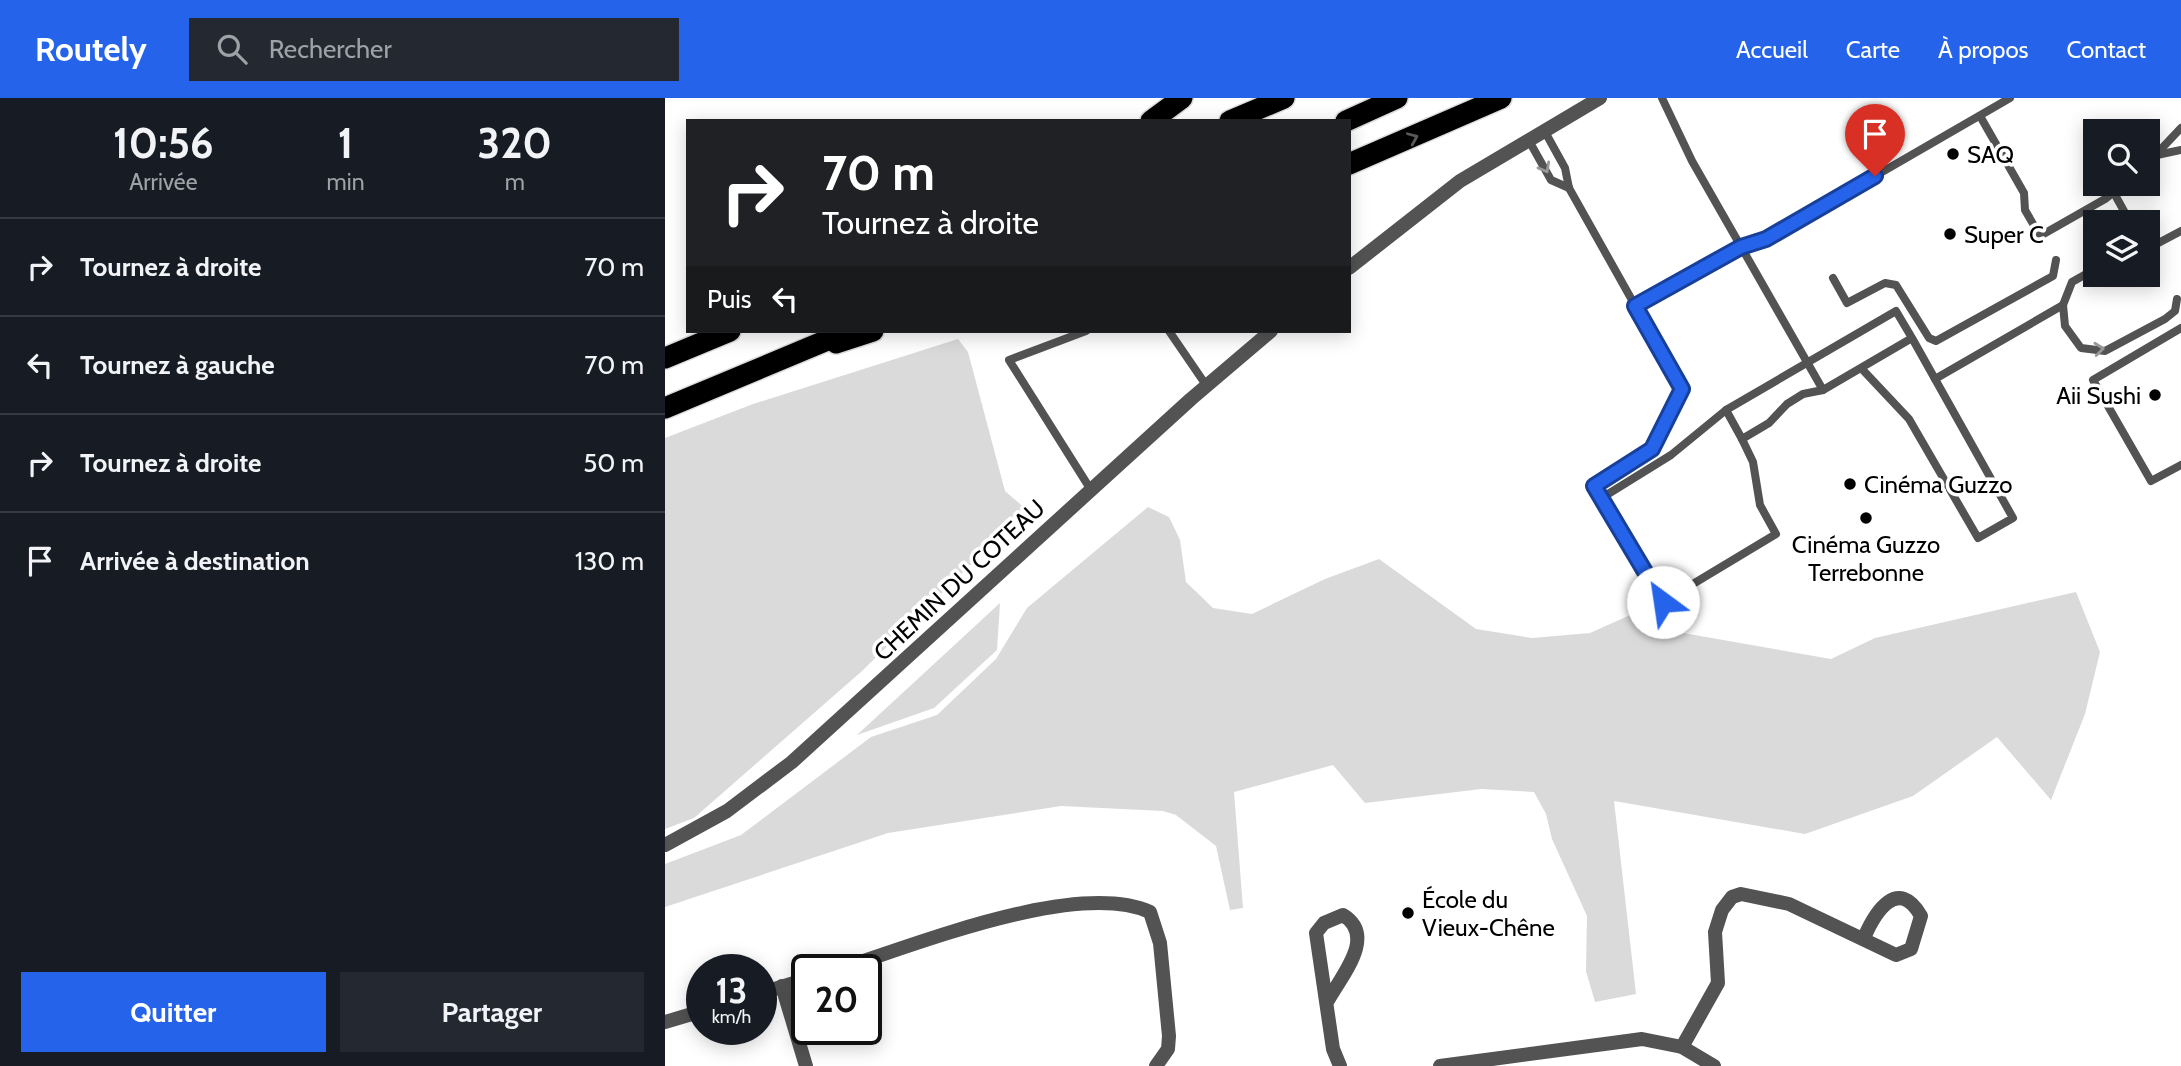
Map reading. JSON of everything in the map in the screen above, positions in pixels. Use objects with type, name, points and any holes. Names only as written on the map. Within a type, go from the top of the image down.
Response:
[{"type":"highway","points":[[1154,119],[1181,98]]},
{"type":"highway","points":[[1235,119],[1284,98]]},
{"type":"highway","points":[[1350,119],[1397,98]]},
{"type":"highway","points":[[1351,163],[1501,98]]},
{"type":"highway","points":[[665,358],[725,333]]},
{"type":"highway","points":[[665,408],[844,333]]},
{"type":"highway","points":[[761,368],[867,333]]},
{"type":"street","points":[[1351,266],[1448,189],[1600,98]]},
{"type":"street","name":"CHEMIN DU COTEAU","points":[[665,845],[727,811],[792,762],[1206,385],[1269,333]]},
{"type":"street","points":[[1682,1047],[1718,983],[1715,932],[1722,910],[1732,897],[1741,894],[1789,904],[1864,938]]},
{"type":"street","points":[[882,956],[1013,915],[1063,905],[1135,905],[1150,912],[1160,943],[1169,1036],[1168,1049],[1156,1066]]},
{"type":"street","points":[[1327,1002],[1358,945],[1359,932],[1355,922],[1343,915],[1324,923],[1316,933],[1333,1049],[1340,1066]]},
{"type":"street","points":[[777,988],[791,983]]},
{"type":"street","points":[[782,986],[806,1066]]},
{"type":"street","points":[[665,1022],[686,1016]]},
{"type":"street","points":[[1440,1066],[1483,1063],[1641,1039],[1682,1047],[1714,1066]]},
{"type":"lane","points":[[1662,98],[1692,161],[1823,390]]},
{"type":"lane","points":[[1635,306],[1741,247],[1766,239],[2010,98]]},
{"type":"lane","points":[[1980,116],[2024,193],[2025,210],[2040,236],[2107,196]]},
{"type":"lane","points":[[2160,152],[2181,128]]},
{"type":"lane","points":[[1544,130],[1565,167],[1569,188],[1682,389],[1652,449],[1594,486],[1663,602],[1776,534],[1760,505],[1753,462],[1726,410]]},
{"type":"lane","points":[[1528,139],[1551,180],[1569,188]]},
{"type":"lane","points":[[2160,154],[2181,150]]},
{"type":"lane","points":[[2160,242],[2181,231]]},
{"type":"lane","points":[[1833,278],[1847,303],[1885,284],[1896,285],[1929,338],[1936,341],[2053,276],[2056,260]]},
{"type":"lane","points":[[2083,276],[2072,282],[2063,305],[2069,336],[2081,348],[2105,351],[2165,319],[2175,311],[2177,299]]},
{"type":"lane","points":[[1935,379],[2063,305]]},
{"type":"lane","points":[[1600,499],[1671,454],[1726,410],[1805,361],[1896,310],[2013,518],[1977,538],[1909,419],[1861,368]]},
{"type":"lane","points":[[2181,328],[2093,380],[2151,481],[2181,465]]},
{"type":"lane","points":[[1081,333],[1009,360],[1091,490]]},
{"type":"lane","points":[[1170,333],[1206,385]]},
{"type":"lane","points":[[1742,439],[1769,423],[1787,404],[1803,394],[1823,390],[1912,338]]},
{"type":"shaded area","points":[[958,339],[968,352],[1005,491],[1027,510],[862,671],[694,818],[665,829],[665,438],[753,404]]},
{"type":"shaded area","points":[[1148,507],[1169,517],[1180,540],[1186,582],[1213,608],[1252,614],[1325,579],[1379,559],[1476,629],[1532,638],[1590,633],[1657,603],[1672,631],[1831,659],[1875,638],[2076,592],[2100,652],[2085,714],[2051,800],[1997,737],[1913,796],[1805,834],[1614,801],[1636,994],[1595,1002],[1586,971],[1587,916],[1552,839],[1546,814],[1534,792],[1481,789],[1365,803],[1333,765],[1234,792],[1243,908],[1230,910],[1216,846],[1176,815],[1163,811],[1061,806],[888,833],[665,907],[665,864],[741,835],[871,737],[937,715],[996,659],[1027,608]]},
{"type":"shaded area","points":[[1000,603],[997,650],[934,708],[857,735]]},
{"type":"place","name":"SAQ","points":[[1953,154]]},
{"type":"place","name":"Super C","points":[[1950,234]]},
{"type":"place","name":"Aii Sushi","points":[[2155,395]]},
{"type":"place","name":"Cinéma Guzzo","points":[[1850,484]]},
{"type":"place","name":"Cinéma Guzzo Terrebonne","points":[[1866,518]]},
{"type":"place","name":"École du Vieux-Chêne","points":[[1408,913]]},
{"type":"route","points":[[1663,602],[1594,486],[1652,449],[1682,389],[1635,306],[1741,247],[1766,239],[1875,176]]}]
